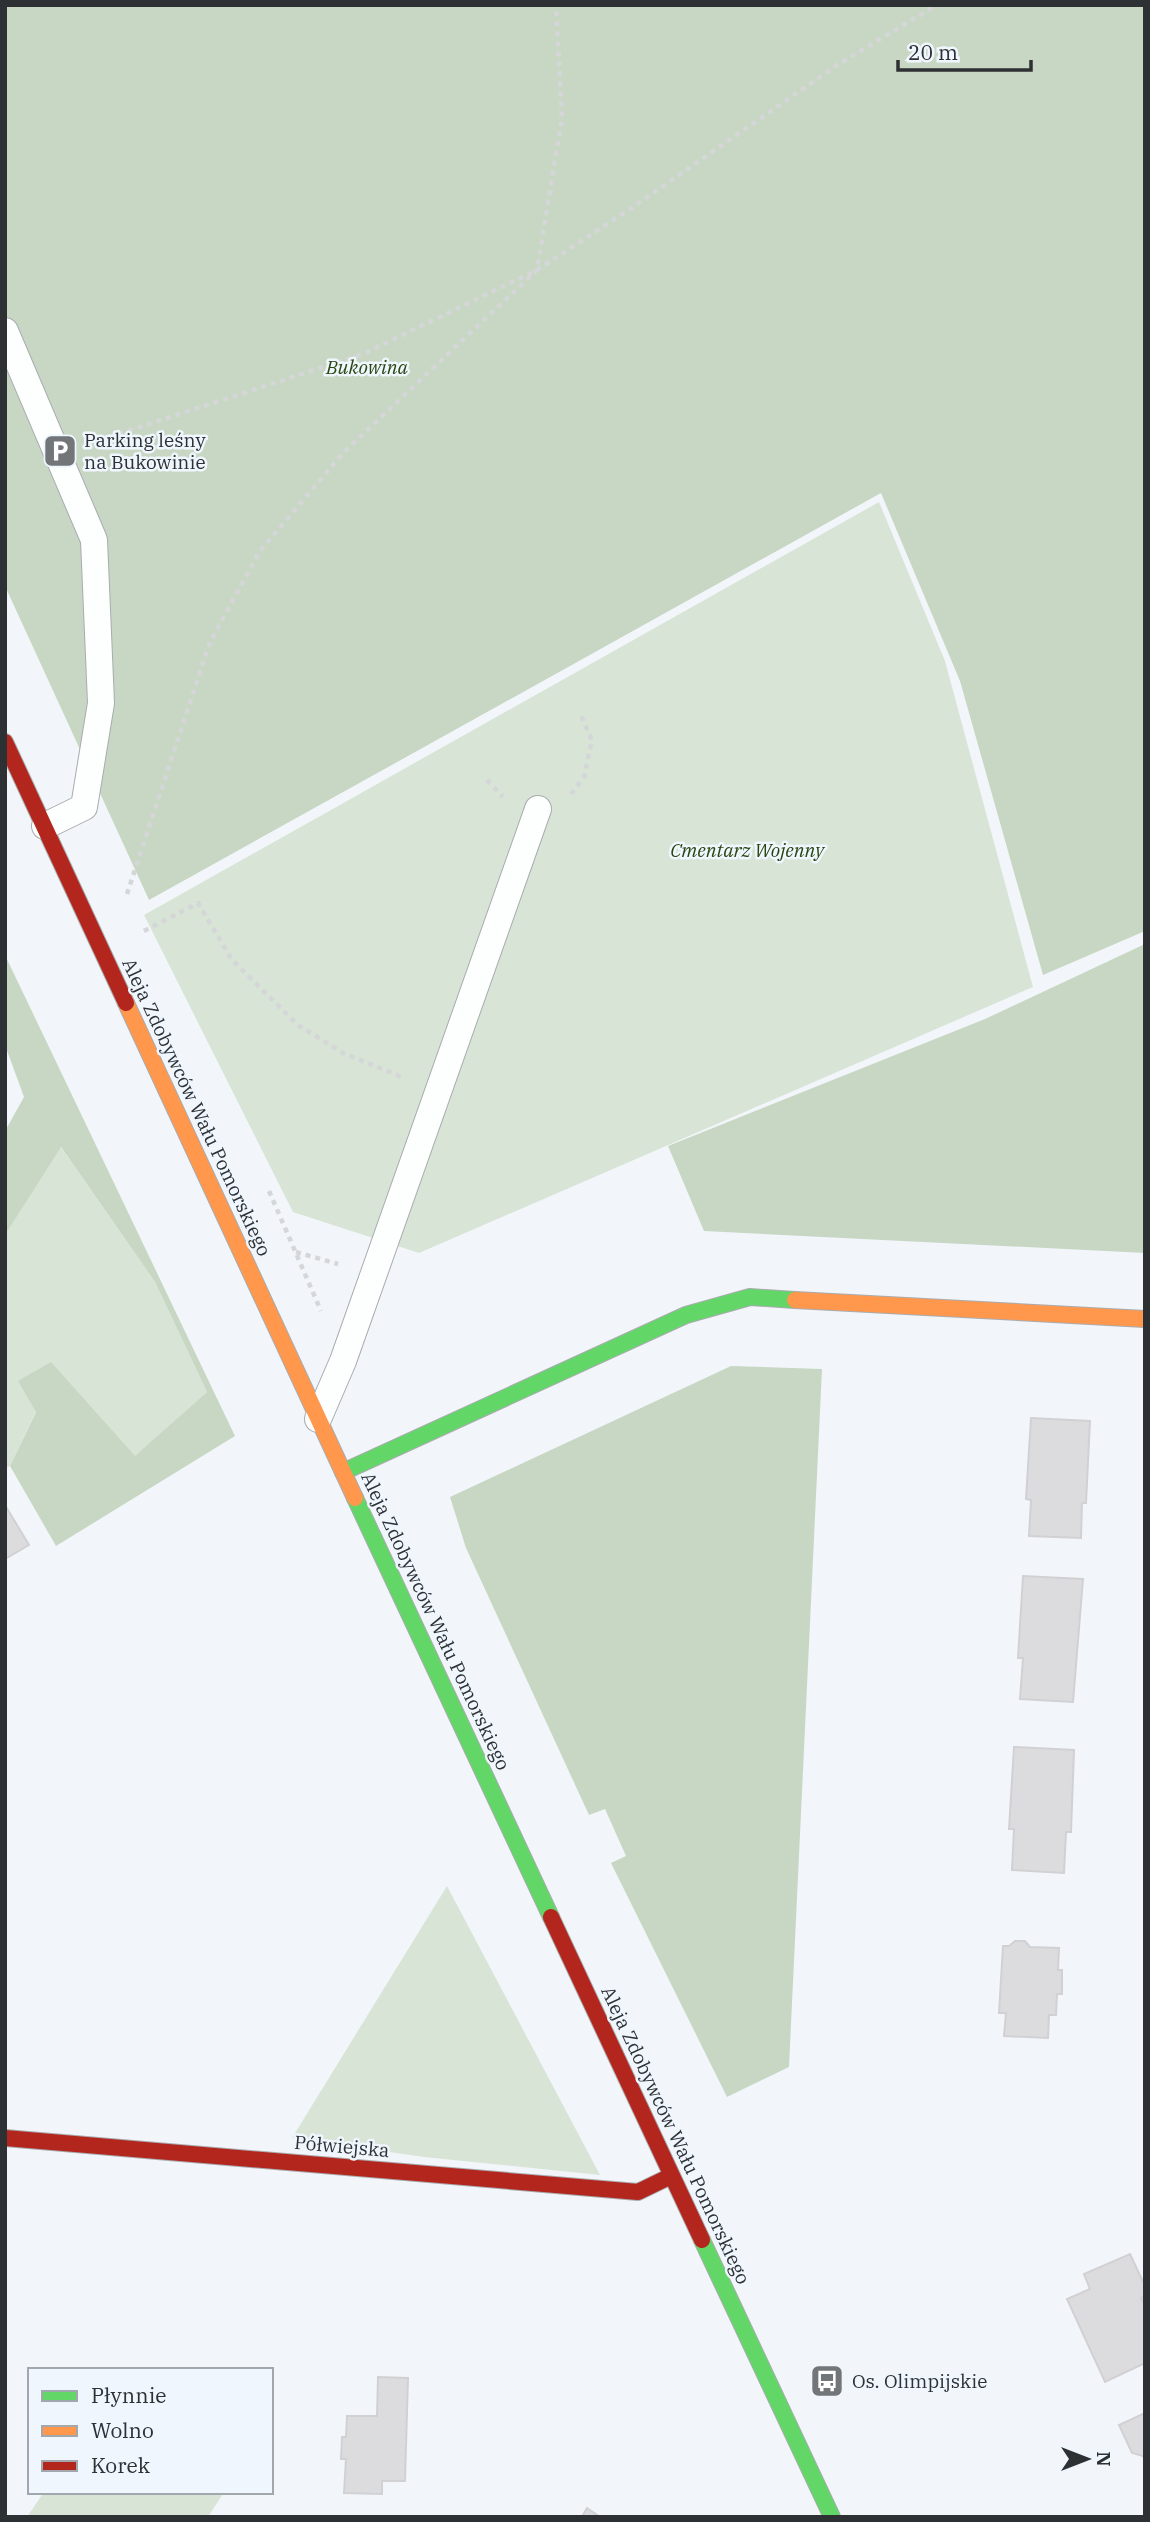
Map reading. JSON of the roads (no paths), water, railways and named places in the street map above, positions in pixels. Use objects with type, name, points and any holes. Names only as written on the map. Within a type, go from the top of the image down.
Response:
[{"type":"main road","name":"Aleja Zdobywców Wału Pomorskiego","points":[[5,742],[318,1419],[832,2517]]},
{"type":"main road","points":[[343,1472],[686,1315],[750,1297],[1145,1319]]},
{"type":"main road","name":"Półwiejska","points":[[5,2138],[638,2193],[671,2176]]},
{"type":"lane","points":[[5,331],[94,540],[101,703],[84,807],[45,826]]},
{"type":"lane","points":[[318,1419],[343,1361],[538,809]]},
{"type":"place","name":"Parking leśny na Bukowinie","points":[[60,451]]},
{"type":"place","name":"Os. Olimpijskie","points":[[827,2381]]},
{"type":"park label","name":"Bukowina","points":[[367,367]]},
{"type":"park label","name":"Cmentarz Wojenny","points":[[747,850]]}]
